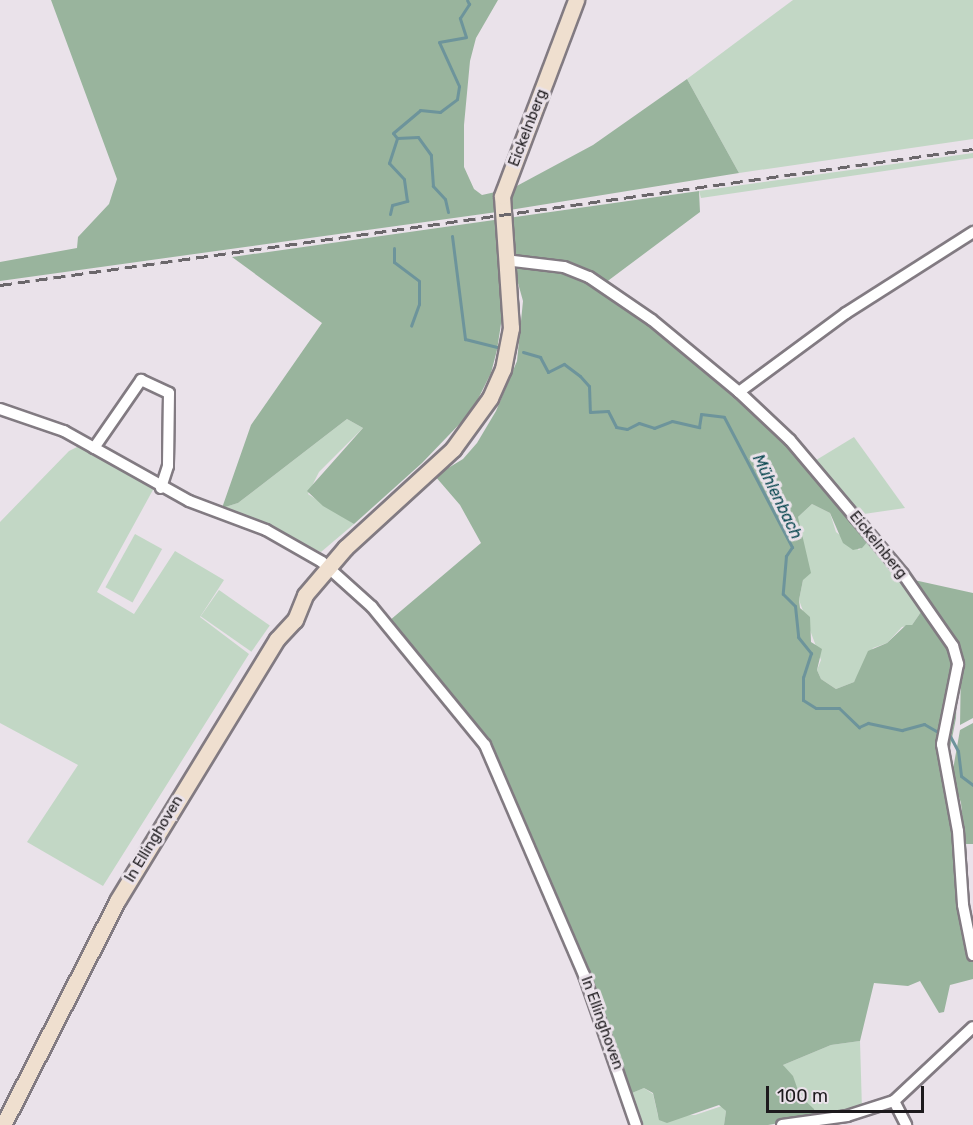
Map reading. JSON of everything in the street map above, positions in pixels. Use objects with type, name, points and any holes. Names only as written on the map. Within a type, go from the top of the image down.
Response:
[{"type":"street","name":"Eickelnberg","points":[[510,307],[502,196],[576,0]]},
{"type":"street","points":[[739,392],[846,313],[973,232]]},
{"type":"street","name":"Eickelnberg","points":[[505,260],[564,267],[589,277],[652,320],[739,392],[790,440],[903,574],[952,646],[958,664],[942,744],[958,831],[963,905],[973,955]]},
{"type":"street","name":"In Ellinghoven","points":[[3,1125],[117,901],[277,639],[295,620],[305,596],[328,567],[453,449],[479,417],[502,369],[511,328],[510,307]]},
{"type":"street","points":[[94,448],[141,380],[169,393],[168,466],[162,488]]},
{"type":"street","name":"In Ellinghoven","points":[[0,409],[64,431],[162,488],[266,530],[328,567],[360,594],[397,635],[485,745],[584,975],[611,1044],[636,1125]]},
{"type":"street","points":[[782,1125],[847,1116],[894,1101],[973,1027]]},
{"type":"street","points":[[894,1101],[906,1125]]},
{"type":"green space","points":[[51,0],[498,0],[476,38],[470,61],[464,125],[464,167],[474,189],[482,195],[513,188],[593,145],[687,79],[739,173],[497,212],[0,281],[0,262],[77,248],[78,237],[109,204],[117,179]]},
{"type":"green space","points":[[793,0],[973,0],[973,139],[739,173],[687,79]]},
{"type":"green space","points":[[973,153],[973,158],[701,198],[699,191]]},
{"type":"green space","points":[[699,191],[700,212],[605,283],[721,378],[821,481],[870,539],[862,548],[853,550],[843,543],[830,513],[812,504],[798,517],[811,573],[803,580],[799,600],[800,608],[810,617],[811,642],[822,649],[817,670],[821,679],[836,689],[854,682],[868,651],[887,643],[906,625],[912,625],[921,612],[909,588],[949,639],[957,686],[956,718],[946,769],[973,950],[973,979],[950,985],[944,1012],[939,1013],[920,981],[908,986],[874,983],[860,1041],[831,1045],[783,1065],[793,1076],[800,1096],[814,1109],[815,1117],[768,1125],[724,1125],[726,1111],[719,1105],[667,1123],[659,1120],[653,1093],[644,1088],[632,1093],[585,965],[493,751],[389,621],[481,543],[460,505],[435,476],[463,459],[477,443],[496,411],[517,361],[523,301],[511,258],[497,350],[491,373],[472,411],[422,463],[354,524],[323,506],[307,491],[363,428],[347,419],[238,503],[222,508],[251,425],[322,323],[232,257]]},
{"type":"green space","points":[[347,419],[363,428],[319,472],[308,494],[354,524],[321,552],[222,508],[238,503]]},
{"type":"green space","points":[[854,437],[905,508],[857,515],[813,462]]},
{"type":"green space","points":[[81,445],[154,488],[97,592],[134,614],[175,551],[224,580],[200,617],[249,654],[103,886],[27,842],[78,765],[0,723],[0,522],[69,451]]},
{"type":"green space","points":[[812,504],[830,513],[836,532],[859,550],[870,539],[888,558],[921,612],[912,625],[902,627],[887,643],[873,648],[854,682],[836,689],[821,679],[817,670],[821,660],[799,600],[803,580],[798,517]]},
{"type":"green space","points":[[135,534],[162,549],[133,602],[105,587]]},
{"type":"green space","points":[[914,580],[973,593],[973,718],[960,725],[961,665],[954,637]]},
{"type":"green space","points":[[219,590],[270,626],[251,652],[201,616]]},
{"type":"green space","points":[[973,723],[973,844],[965,844],[961,803],[952,775],[960,730]]},
{"type":"green space","points":[[860,1041],[862,1110],[815,1117],[783,1065],[831,1045]]},
{"type":"green space","points":[[644,1088],[653,1094],[658,1116],[695,1115],[722,1106],[726,1111],[724,1125],[640,1125],[632,1093]]},
{"type":"waterway","name":"Mühlenbach","points":[[448,212],[445,199],[433,186],[431,155],[418,137],[397,138],[393,133],[420,110],[440,112],[457,99],[459,86],[439,42],[466,37],[460,18],[469,4],[467,0]]},
{"type":"waterway","points":[[390,214],[392,205],[407,201],[404,179],[389,163],[397,138]]},
{"type":"waterway","name":"Mühlenbach","points":[[452,236],[465,339],[498,347]]},
{"type":"waterway","points":[[394,248],[394,262],[419,281],[419,304],[411,326]]},
{"type":"waterway","name":"Mühlenbach","points":[[523,352],[540,357],[548,372],[564,364],[580,376],[589,386],[590,412],[608,411],[616,427],[627,429],[639,423],[654,428],[672,421],[699,427],[701,414],[724,417],[792,547],[786,556],[783,594],[795,606],[798,637],[811,653],[803,677],[803,700],[816,708],[839,708],[859,727],[868,723],[902,730],[924,724],[938,732]]},
{"type":"waterway","name":"Mühlenbach","points":[[950,736],[958,751],[961,776],[973,785]]},
{"type":"railway","points":[[0,285],[973,149]]}]
